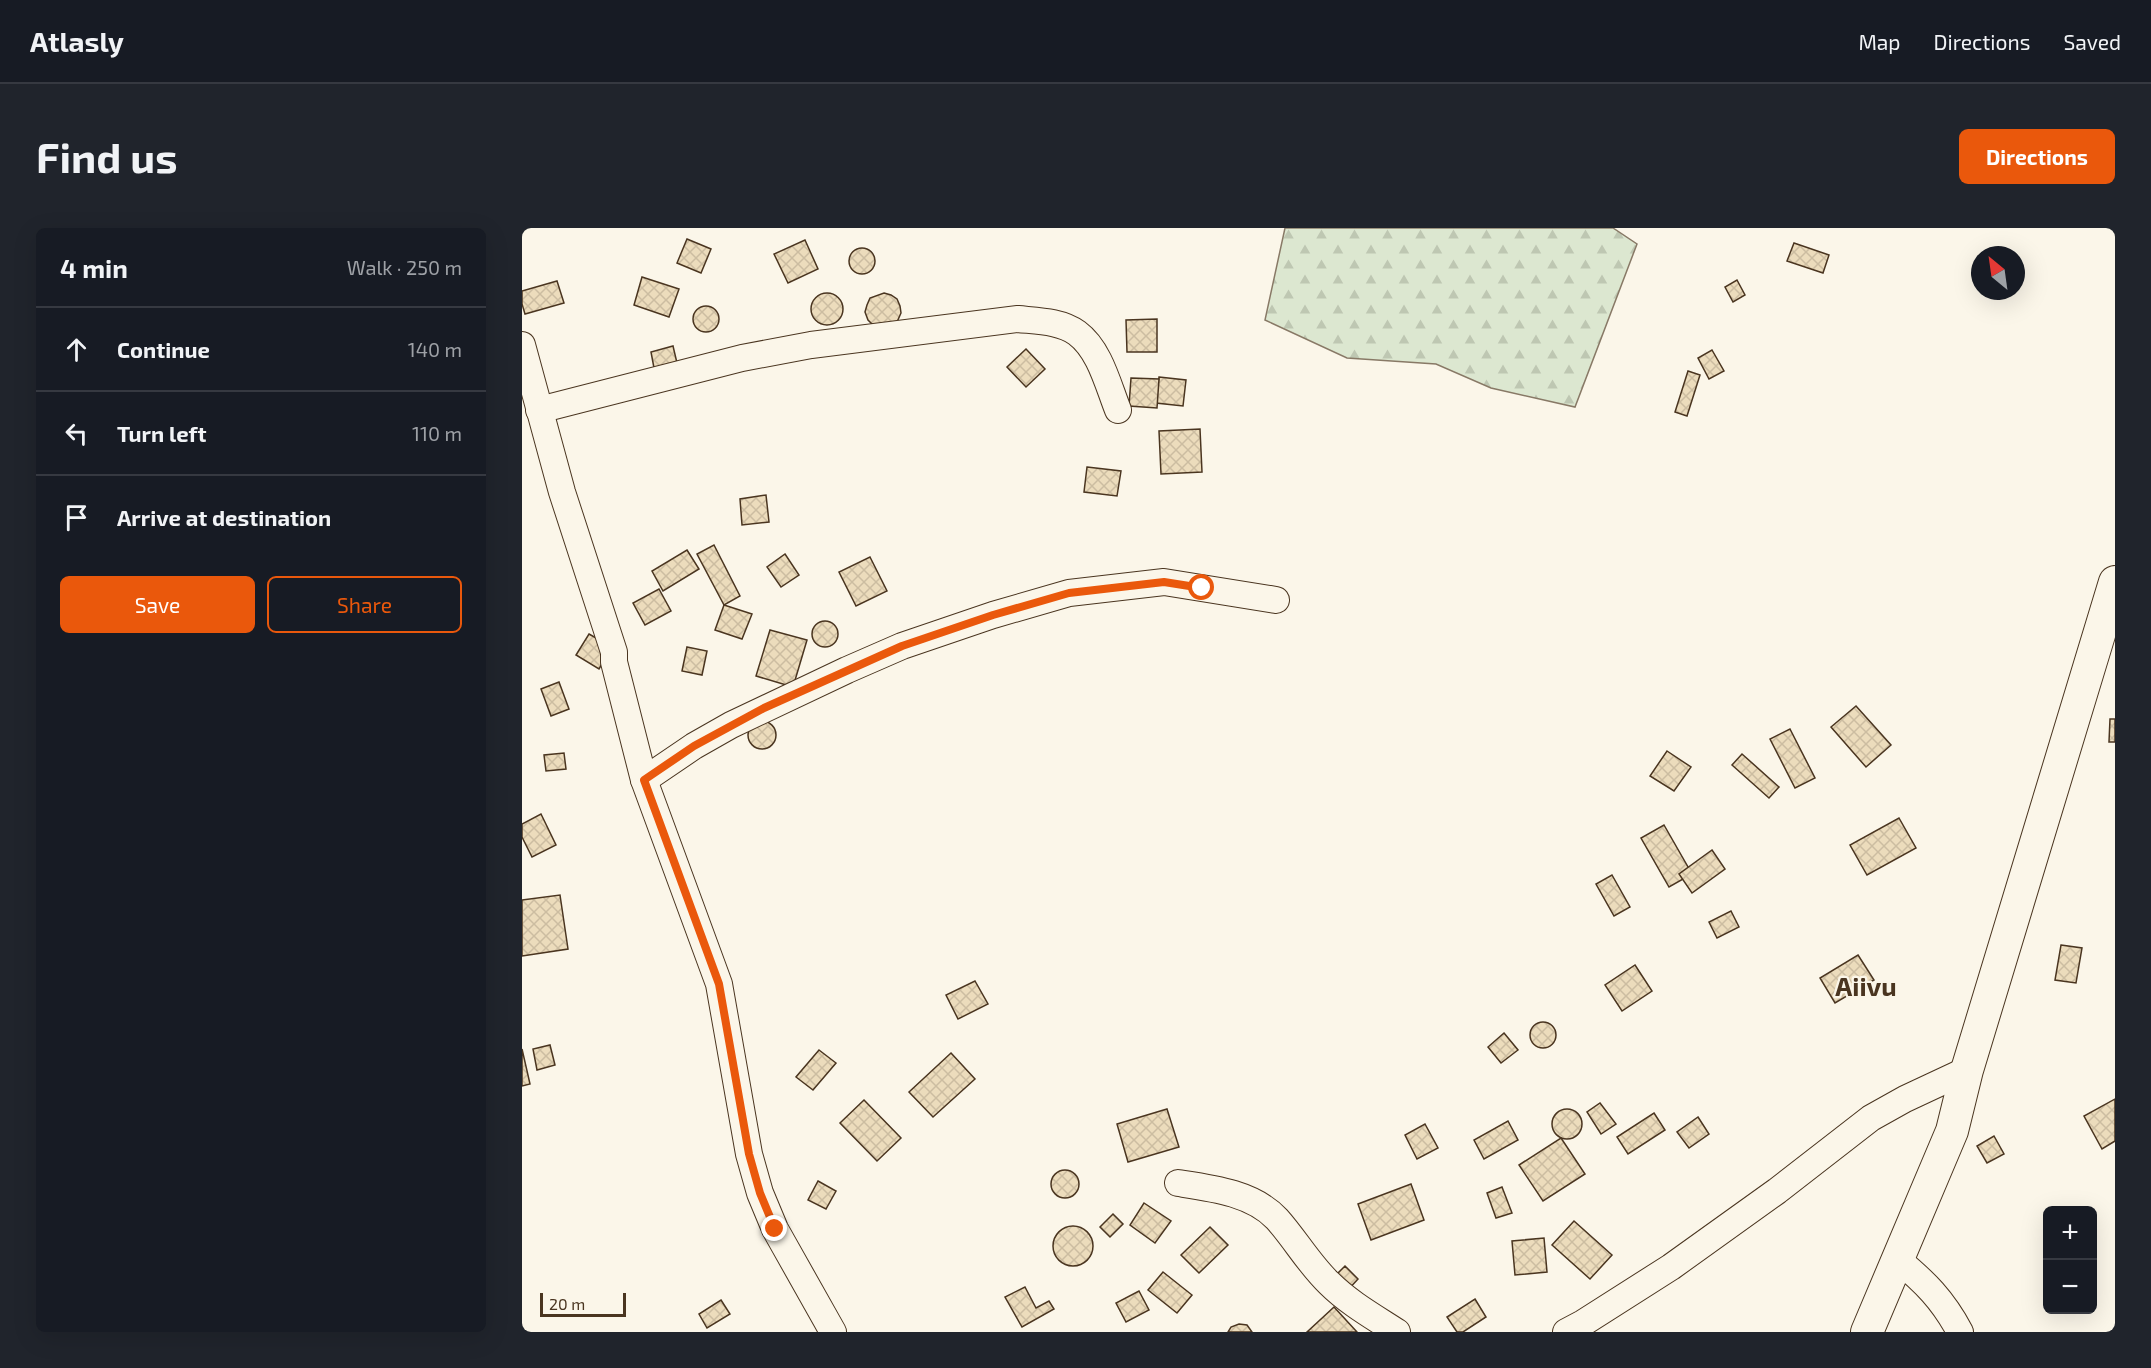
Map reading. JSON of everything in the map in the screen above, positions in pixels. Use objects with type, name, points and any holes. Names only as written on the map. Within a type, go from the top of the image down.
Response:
[{"type":"street","points":[[539,410],[731,361],[811,345],[1018,319],[1053,323],[1076,333],[1091,350],[1102,369],[1118,410]]},
{"type":"street","points":[[522,345],[562,492],[614,652],[614,662],[644,780],[719,984],[749,1154],[760,1193],[775,1229],[833,1332]]},
{"type":"street","points":[[644,780],[694,746],[731,725],[847,670],[902,646],[993,615],[1069,593],[1164,582],[1276,600]]},
{"type":"street","points":[[1867,1332],[1952,1131],[1967,1071],[2115,582]]},
{"type":"street","points":[[1566,1332],[1671,1267],[1777,1191],[1871,1119],[1905,1099],[1967,1071]]},
{"type":"street","points":[[1178,1183],[1218,1189],[1258,1204],[1275,1217],[1331,1285],[1346,1298],[1397,1332]]},
{"type":"street","points":[[1897,1259],[1929,1286],[1948,1309],[1960,1332]]},
{"type":"green space","points":[[1285,228],[1613,228],[1637,244],[1575,407],[1491,388],[1436,364],[1347,358],[1265,320]]},
{"type":"building","points":[[687,239],[711,249],[701,273],[677,263]]},
{"type":"building","points":[[805,240],[818,269],[788,283],[774,254]]},
{"type":"building","points":[[1794,243],[1829,255],[1823,273],[1787,261]]},
{"type":"building","points":[[862,248],[871,252],[875,261],[871,270],[862,274],[853,270],[849,261],[853,252]]},
{"type":"building","points":[[642,277],[679,289],[669,317],[634,305]]},
{"type":"building","points":[[1737,280],[1745,295],[1733,302],[1725,287]]},
{"type":"building","points":[[557,281],[564,303],[525,314],[522,291]]},
{"type":"building","points":[[827,293],[838,298],[843,309],[838,320],[827,325],[816,320],[811,309],[816,298]]},
{"type":"building","points":[[884,293],[897,299],[901,313],[897,322],[873,325],[865,312],[867,305],[870,298]]},
{"type":"building","points":[[706,306],[715,310],[719,319],[715,328],[706,332],[697,328],[693,319],[697,310]]},
{"type":"building","points":[[1157,319],[1157,352],[1127,352],[1126,320]]},
{"type":"building","points":[[673,346],[677,363],[654,368],[651,352]]},
{"type":"building","points":[[1026,349],[1045,369],[1026,387],[1007,367]]},
{"type":"building","points":[[1712,350],[1724,371],[1709,379],[1698,358]]},
{"type":"building","points":[[1688,371],[1700,375],[1687,416],[1675,412]]},
{"type":"building","points":[[1159,377],[1186,380],[1183,406],[1156,403]]},
{"type":"building","points":[[1131,378],[1159,379],[1157,408],[1129,406]]},
{"type":"building","points":[[1200,429],[1202,472],[1161,474],[1159,431]]},
{"type":"building","points":[[1087,467],[1121,471],[1117,496],[1084,492]]},
{"type":"building","points":[[766,495],[769,522],[742,525],[740,499]]},
{"type":"building","points":[[714,545],[740,596],[724,605],[697,554]]},
{"type":"building","points":[[687,550],[699,569],[663,591],[652,571]]},
{"type":"building","points":[[785,554],[799,575],[781,587],[767,567]]},
{"type":"building","points":[[870,557],[887,591],[856,606],[839,572]]},
{"type":"building","points":[[659,589],[671,611],[645,625],[633,603]]},
{"type":"building","points":[[724,605],[752,614],[742,639],[715,630]]},
{"type":"building","points":[[825,621],[834,625],[838,634],[834,643],[825,647],[816,643],[812,634],[816,625]]},
{"type":"building","points":[[770,630],[807,640],[793,687],[756,676]]},
{"type":"building","points":[[589,634],[612,647],[599,669],[576,655]]},
{"type":"building","points":[[687,647],[707,651],[702,675],[682,671]]},
{"type":"building","points":[[559,682],[569,709],[551,716],[541,689]]},
{"type":"building","points":[[1856,706],[1891,745],[1866,767],[1831,727]]},
{"type":"building","points":[[2110,719],[2115,719],[2115,742],[2109,742]]},
{"type":"building","points":[[762,721],[772,725],[776,735],[772,745],[762,749],[752,745],[748,735],[752,725]]},
{"type":"building","points":[[1790,729],[1815,778],[1795,788],[1770,739]]},
{"type":"building","points":[[1667,751],[1691,767],[1674,791],[1650,776]]},
{"type":"building","points":[[564,753],[566,769],[546,771],[544,755]]},
{"type":"building","points":[[1742,754],[1779,787],[1769,798],[1732,765]]},
{"type":"building","points":[[541,814],[556,845],[532,857],[522,837],[522,824]]},
{"type":"building","points":[[1899,818],[1916,848],[1867,875],[1850,845]]},
{"type":"building","points":[[1664,825],[1692,874],[1669,887],[1641,838]]},
{"type":"building","points":[[1712,850],[1725,869],[1692,893],[1679,874]]},
{"type":"building","points":[[1612,875],[1630,907],[1614,916],[1596,884]]},
{"type":"building","points":[[560,895],[568,949],[522,956],[522,900]]},
{"type":"building","points":[[1731,911],[1739,927],[1717,938],[1709,922]]},
{"type":"building","points":[[2061,945],[2082,948],[2076,983],[2055,980]]},
{"type":"building","points":[[1858,955],[1874,980],[1835,1003],[1820,978]]},
{"type":"building","points":[[1635,965],[1652,991],[1622,1011],[1605,985]]},
{"type":"building","points":[[975,981],[988,1004],[958,1019],[946,995]]},
{"type":"building","points":[[1543,1022],[1552,1026],[1556,1035],[1552,1044],[1543,1048],[1534,1044],[1530,1035],[1534,1026]]},
{"type":"building","points":[[1504,1033],[1518,1050],[1501,1063],[1488,1047]]},
{"type":"building","points":[[550,1045],[555,1065],[537,1070],[533,1049]]},
{"type":"building","points":[[522,1049],[530,1084],[522,1086]]},
{"type":"building","points":[[819,1050],[836,1063],[813,1090],[796,1077]]},
{"type":"building","points":[[951,1053],[975,1079],[933,1117],[909,1092]]},
{"type":"building","points":[[2115,1099],[2115,1141],[2102,1149],[2084,1116]]},
{"type":"building","points":[[864,1100],[901,1138],[877,1161],[840,1123]]},
{"type":"building","points":[[1600,1103],[1616,1124],[1601,1134],[1587,1112]]},
{"type":"building","points":[[1167,1109],[1179,1147],[1128,1162],[1117,1124]]},
{"type":"building","points":[[1567,1109],[1578,1113],[1582,1124],[1578,1135],[1567,1139],[1556,1135],[1552,1124],[1556,1113]]},
{"type":"building","points":[[1654,1113],[1665,1130],[1628,1154],[1617,1137]]},
{"type":"building","points":[[1698,1117],[1709,1134],[1689,1148],[1677,1132]]},
{"type":"building","points":[[1508,1121],[1518,1140],[1484,1159],[1474,1140]]},
{"type":"building","points":[[1425,1124],[1438,1148],[1417,1159],[1405,1135]]},
{"type":"building","points":[[1994,1136],[2004,1154],[1987,1163],[1977,1146]]},
{"type":"building","points":[[1561,1138],[1585,1174],[1543,1201],[1519,1165]]},
{"type":"building","points":[[1065,1170],[1075,1174],[1079,1184],[1075,1194],[1065,1198],[1055,1194],[1051,1184],[1055,1174]]},
{"type":"building","points":[[818,1181],[836,1191],[826,1209],[808,1200]]},
{"type":"building","points":[[1411,1184],[1424,1220],[1371,1240],[1358,1204]]},
{"type":"building","points":[[1502,1187],[1512,1213],[1496,1218],[1487,1193]]},
{"type":"building","points":[[1144,1203],[1171,1221],[1155,1243],[1130,1225]]},
{"type":"building","points":[[1113,1214],[1123,1224],[1110,1237],[1100,1227]]},
{"type":"building","points":[[1574,1221],[1612,1255],[1590,1279],[1552,1245]]},
{"type":"building","points":[[1073,1226],[1087,1232],[1093,1246],[1087,1260],[1073,1266],[1059,1260],[1053,1246],[1059,1232]]},
{"type":"building","points":[[1210,1227],[1228,1245],[1199,1273],[1181,1255]]},
{"type":"building","points":[[1544,1238],[1547,1272],[1515,1275],[1512,1241]]},
{"type":"building","points":[[1345,1266],[1358,1279],[1346,1292],[1332,1279]]},
{"type":"building","points":[[1163,1272],[1192,1295],[1177,1313],[1148,1290]]},
{"type":"building","points":[[1025,1287],[1036,1308],[1049,1301],[1054,1309],[1022,1327],[1005,1297]]},
{"type":"building","points":[[1139,1291],[1149,1310],[1126,1322],[1116,1303]]},
{"type":"building","points":[[1475,1299],[1486,1317],[1463,1332],[1457,1332],[1447,1317]]},
{"type":"building","points":[[721,1300],[730,1314],[707,1328],[699,1314]]},
{"type":"building","points":[[1334,1307],[1357,1332],[1307,1332]]},
{"type":"building","points":[[1239,1324],[1247,1325],[1252,1332],[1228,1332],[1231,1327]]},
{"type":"district","name":"Aiivu","points":[[1866,985]]},
{"type":"route","points":[[775,1229],[760,1193],[749,1154],[719,984],[644,780],[694,746],[731,725],[902,646],[993,615],[1069,593],[1164,582],[1202,588]]}]
